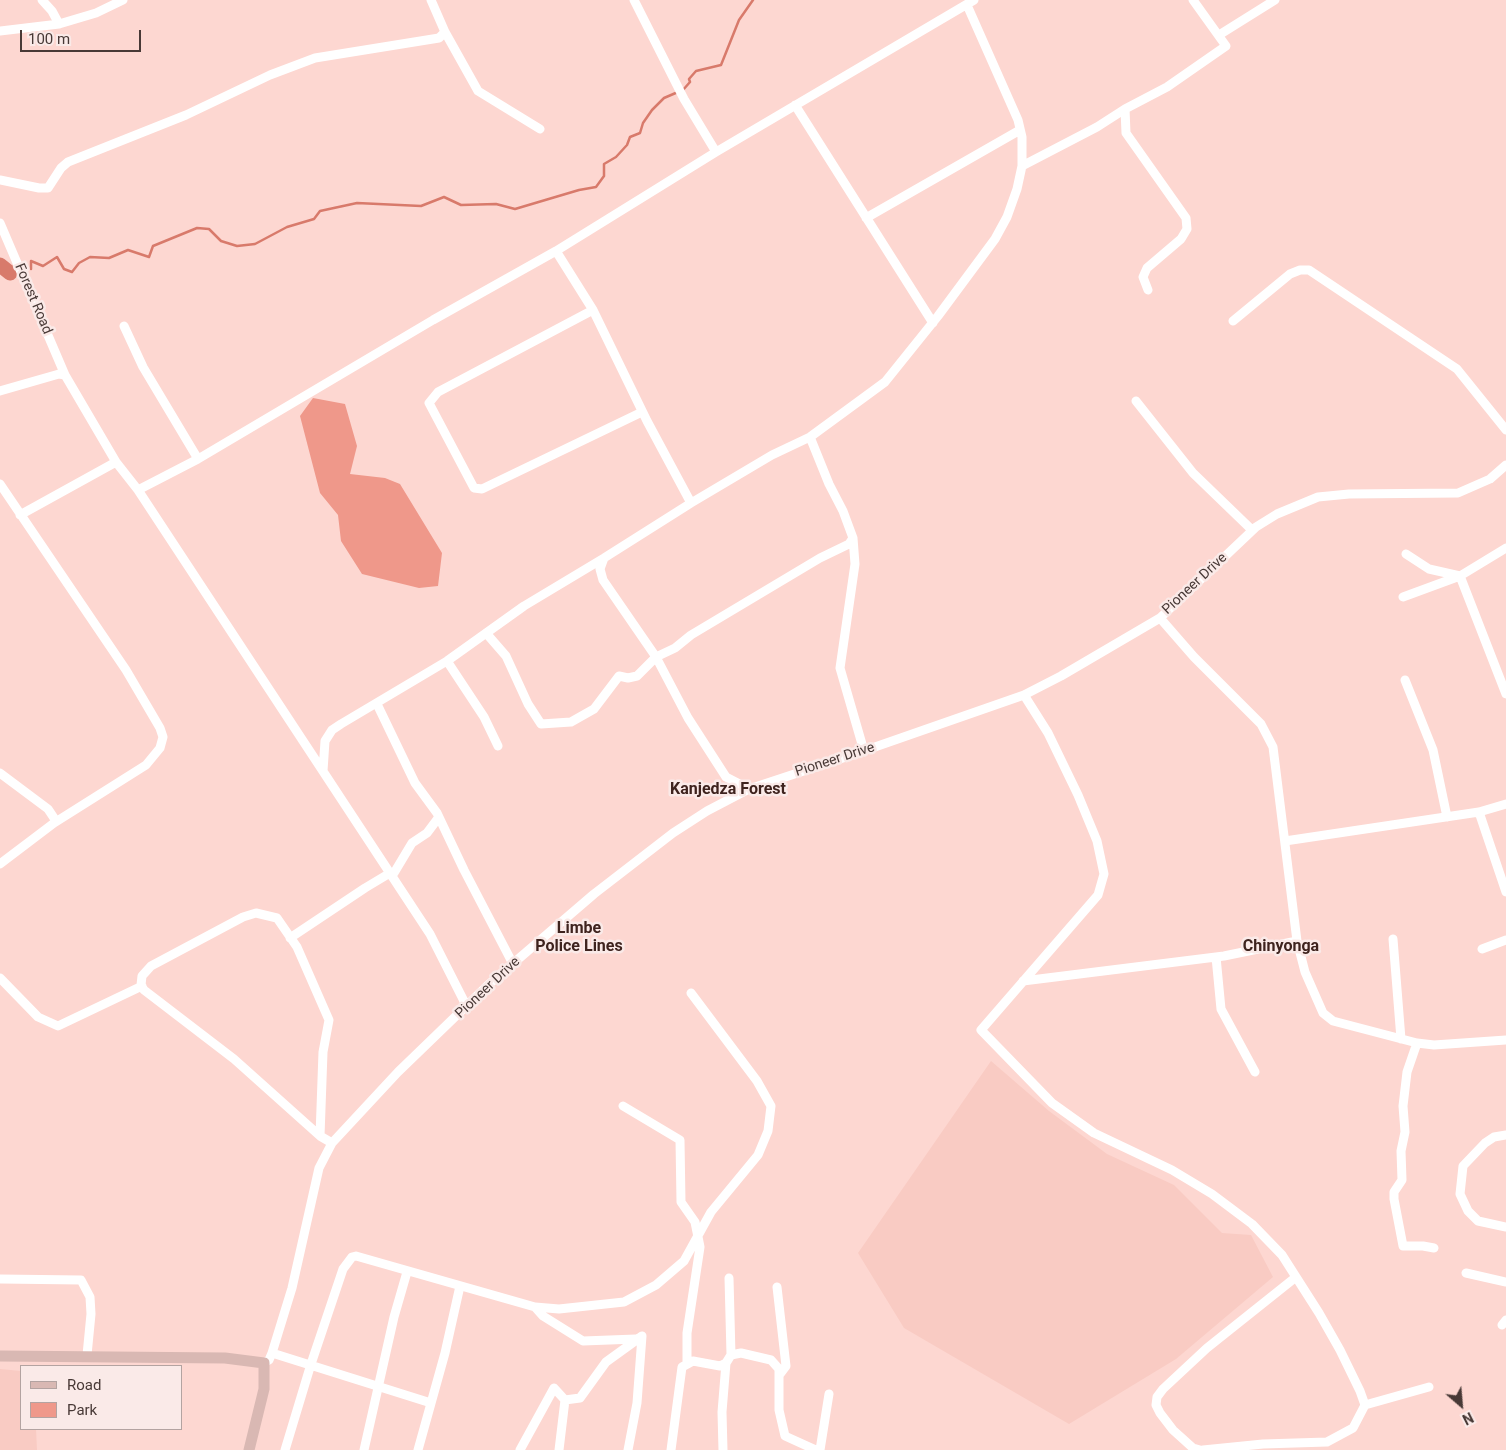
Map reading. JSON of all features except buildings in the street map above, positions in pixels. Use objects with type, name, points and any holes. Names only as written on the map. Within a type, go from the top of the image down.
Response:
[{"type":"main road","points":[[0,1356],[87,1355],[225,1358],[264,1364],[264,1388],[249,1450]]},
{"type":"street","points":[[42,0],[52,10],[59,24]]},
{"type":"street","points":[[0,31],[59,24],[96,13],[111,3],[123,0]]},
{"type":"street","points":[[431,0],[445,32],[478,91],[540,129]]},
{"type":"street","points":[[634,0],[684,99],[716,152]]},
{"type":"street","points":[[1022,166],[1097,127],[1125,109],[1167,87],[1226,46],[1193,0]]},
{"type":"street","points":[[1219,35],[1274,0]]},
{"type":"street","points":[[138,490],[198,459],[425,325],[556,251],[716,152],[971,2],[1018,120],[1022,166],[1010,208],[996,239],[933,323],[885,382],[810,437],[772,455],[691,503],[524,606],[447,662],[332,730],[325,741],[323,771]]},
{"type":"street","points":[[0,180],[48,188],[61,168],[68,162],[186,115],[314,58],[430,42],[439,38],[445,32]]},
{"type":"street","points":[[795,105],[933,323]]},
{"type":"street","points":[[1125,109],[1126,133],[1186,218],[1187,229],[1181,239],[1147,268],[1143,277],[1148,290]]},
{"type":"street","points":[[866,218],[1020,130]]},
{"type":"street","name":"Forest Road","points":[[0,223],[65,375],[116,462],[138,490],[430,934],[467,1007]]},
{"type":"street","points":[[556,251],[593,310],[642,412],[691,503]]},
{"type":"street","points":[[1233,321],[1290,274],[1300,270],[1309,270],[1457,369],[1506,430]]},
{"type":"street","points":[[593,310],[438,392],[429,403],[474,488],[482,489],[494,485],[642,412]]},
{"type":"street","points":[[124,326],[143,367],[198,459]]},
{"type":"street","points":[[0,391],[59,374],[65,375]]},
{"type":"street","points":[[1136,401],[1193,473],[1252,530]]},
{"type":"street","points":[[810,437],[829,484],[844,510],[853,538],[854,564],[840,668],[864,751]]},
{"type":"street","points":[[20,515],[116,462]]},
{"type":"street","name":"Pioneer Drive","points":[[264,1364],[269,1360],[272,1353],[294,1280],[320,1168],[332,1143],[398,1072],[513,964],[594,894],[673,833],[707,811],[749,789],[1024,695],[1062,676],[1160,618],[1252,530],[1277,514],[1318,497],[1349,494],[1458,493],[1490,479],[1505,469]]},
{"type":"street","points":[[0,484],[126,670],[160,728],[163,738],[160,748],[146,765],[56,821],[0,864]]},
{"type":"street","points":[[486,634],[506,656],[528,704],[544,725],[571,722],[594,709],[618,678],[638,676],[656,657],[675,648],[691,635],[820,558],[849,544],[853,538]]},
{"type":"street","points":[[1402,597],[1460,576],[1506,548]]},
{"type":"street","points":[[1406,554],[1429,569],[1460,576]]},
{"type":"street","points":[[604,558],[600,569],[603,580],[656,657],[688,718],[726,777],[749,789]]},
{"type":"street","points":[[1460,576],[1506,694]]},
{"type":"street","points":[[1160,618],[1200,663],[1261,724],[1274,747],[1298,941],[1305,972],[1323,1013],[1333,1021],[1417,1043],[1434,1045],[1506,1040]]},
{"type":"street","points":[[447,662],[484,717],[498,746]]},
{"type":"street","points":[[1405,680],[1432,750],[1447,817]]},
{"type":"street","points":[[1024,695],[1048,733],[1078,795],[1097,841],[1104,874],[1098,894],[981,1030],[1052,1103],[1094,1133],[1172,1170],[1212,1194],[1252,1224],[1282,1255],[1296,1277],[1340,1350],[1365,1405]]},
{"type":"street","points":[[377,704],[415,783],[439,817],[464,870],[513,964]]},
{"type":"street","points":[[0,773],[48,809],[56,821]]},
{"type":"street","points":[[1285,841],[1479,812],[1506,804]]},
{"type":"street","points":[[1479,812],[1506,892]]},
{"type":"street","points":[[290,938],[390,873],[394,873],[412,844],[427,832],[439,817]]},
{"type":"street","points":[[320,1136],[323,1052],[329,1020],[297,947],[277,918],[256,913],[243,917],[151,966],[142,976],[142,986],[161,1003],[234,1059],[320,1136],[332,1143]]},
{"type":"street","points":[[1393,939],[1400,1040]]},
{"type":"street","points":[[1482,949],[1506,940]]},
{"type":"street","points":[[1023,981],[1216,957],[1298,941]]},
{"type":"street","points":[[1216,957],[1221,1008],[1255,1072]]},
{"type":"street","points":[[0,978],[38,1017],[58,1026],[142,986]]},
{"type":"street","points":[[285,1450],[311,1364],[348,1260],[356,1256],[536,1307],[559,1309],[624,1302],[656,1285],[684,1261],[711,1212],[758,1155],[768,1131],[771,1106],[758,1081],[691,993]]},
{"type":"street","points":[[1417,1043],[1407,1072],[1403,1106],[1405,1132],[1401,1150],[1402,1180],[1394,1192],[1394,1199],[1403,1246],[1434,1248]]},
{"type":"street","points":[[623,1106],[680,1140],[681,1202],[695,1222],[700,1247],[695,1273],[697,1282],[687,1333],[687,1362],[680,1371],[671,1450]]},
{"type":"street","points":[[1506,1135],[1494,1137],[1485,1143],[1464,1166],[1460,1194],[1468,1211],[1478,1222],[1506,1227]]},
{"type":"street","points":[[364,1450],[394,1317],[407,1272]]},
{"type":"street","points":[[1466,1274],[1506,1282]]},
{"type":"street","points":[[1296,1277],[1207,1348],[1163,1389],[1157,1397],[1156,1405],[1173,1430],[1192,1448],[1201,1450],[1270,1444],[1326,1446],[1353,1428],[1365,1405],[1430,1387]]},
{"type":"street","points":[[723,1450],[722,1412],[729,1359],[729,1278]]},
{"type":"street","points":[[0,1279],[81,1280],[90,1297],[91,1314],[87,1355]]},
{"type":"street","points":[[418,1450],[445,1353],[460,1286]]},
{"type":"street","points":[[777,1287],[786,1366],[780,1374]]},
{"type":"street","points":[[536,1307],[543,1316],[583,1341],[636,1339]]},
{"type":"street","points":[[565,1400],[580,1398],[606,1362],[642,1336],[637,1403],[628,1450]]},
{"type":"street","points":[[272,1353],[431,1402]]},
{"type":"street","points":[[687,1362],[694,1361],[720,1366],[741,1353],[762,1357],[776,1364],[780,1374],[780,1410],[785,1436],[818,1450],[829,1394]]},
{"type":"street","points":[[520,1450],[554,1388],[565,1400],[559,1450]]},
{"type":"shaded area","points":[[991,1061],[1049,1111],[1107,1154],[1174,1185],[1222,1233],[1251,1235],[1273,1277],[1176,1359],[1069,1424],[904,1328],[858,1253]]},
{"type":"shaded area","points":[[0,1369],[20,1371],[20,1430],[36,1430],[37,1450],[0,1450]]},
{"type":"green space","points":[[313,398],[345,404],[357,446],[350,474],[385,478],[400,484],[442,553],[438,586],[419,588],[362,574],[341,541],[338,515],[320,493],[300,416]]},
{"type":"waterway","points":[[683,90],[696,71],[721,65],[739,20],[753,0]]},
{"type":"waterway","points":[[31,269],[31,261],[43,266],[57,257],[64,269],[72,272],[79,263],[90,257],[109,258],[128,250],[149,257],[153,246],[197,228],[209,229],[221,241],[237,246],[255,244],[287,227],[314,219],[320,211],[357,203],[421,206],[444,197],[461,205],[496,204],[515,209],[579,190],[596,187],[604,176],[604,164],[616,157],[627,145],[630,137],[640,133],[643,123],[664,98],[678,92]]},
{"type":"waterway","points":[[0,265],[10,273]]},
{"type":"district","name":"Kanjedza Forest","points":[[728,790]]},
{"type":"district","name":"Limbe Police Lines","points":[[579,938]]},
{"type":"district","name":"Chinyonga","points":[[1281,947]]}]
